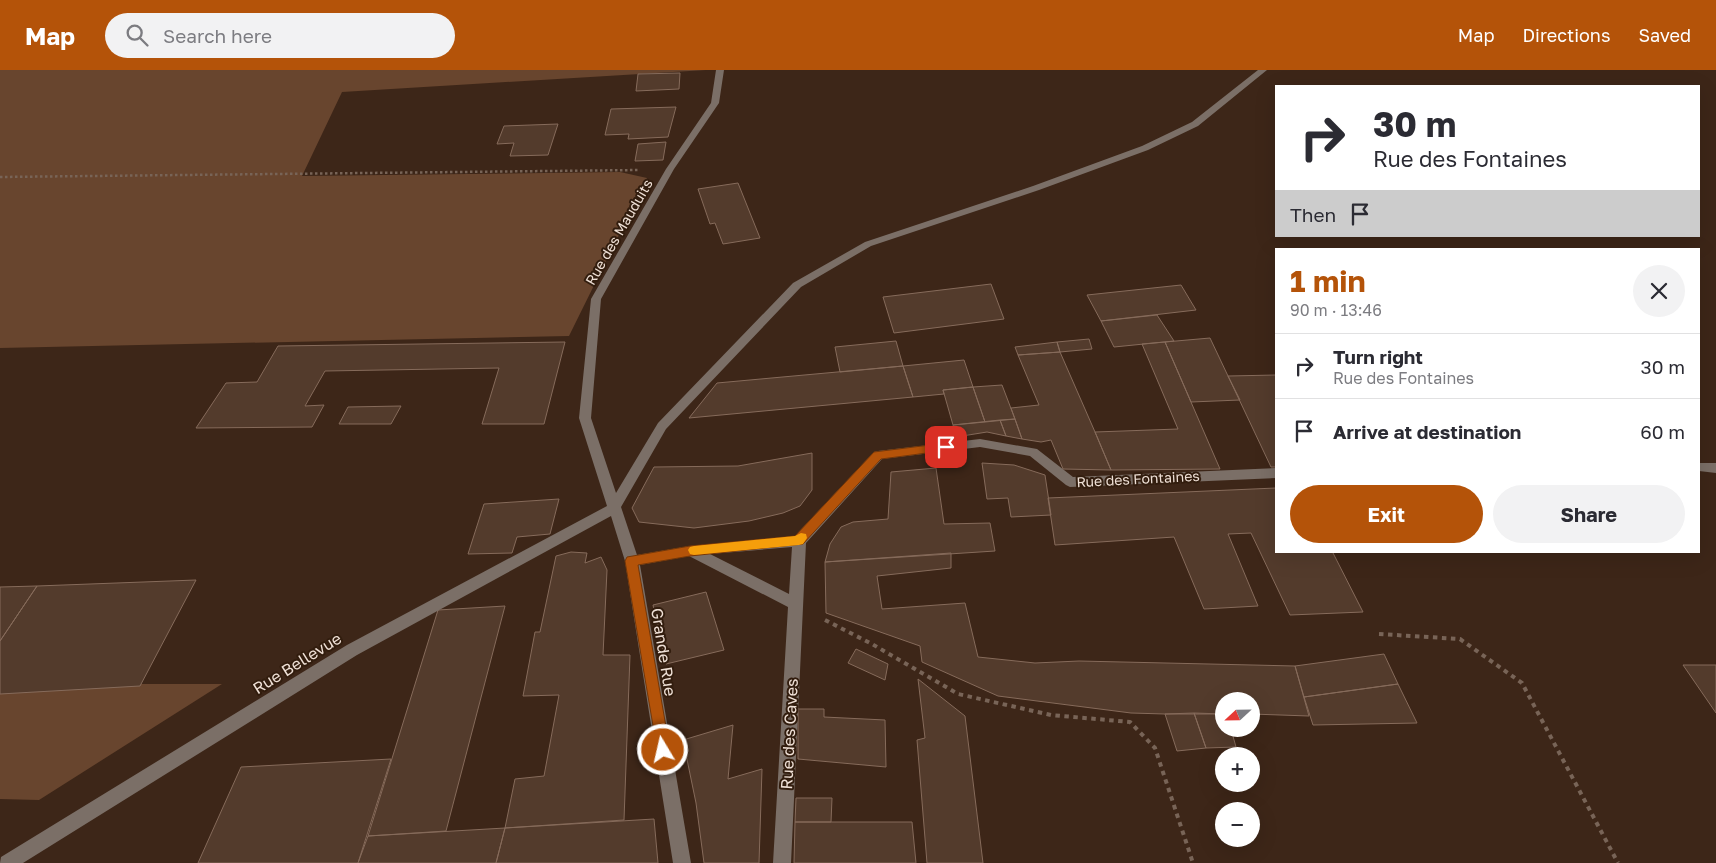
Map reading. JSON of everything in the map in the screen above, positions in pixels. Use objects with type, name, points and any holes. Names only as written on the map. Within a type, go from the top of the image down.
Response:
[{"type":"street","name":"Rue des Mauduits","points":[[614,508],[586,418],[596,299],[670,169],[715,103],[720,70]]},
{"type":"street","points":[[614,508],[662,426],[797,285],[868,244],[1036,188],[1145,148],[1195,124],[1263,70]]},
{"type":"street","name":"Rue des Fontaines","points":[[799,541],[878,455],[980,443],[1033,452],[1070,482],[1275,473]]},
{"type":"street","points":[[1700,467],[1716,468]]},
{"type":"street","name":"Grande Rue","points":[[614,508],[632,561],[682,863]]},
{"type":"street","name":"Rue Bellevue","points":[[7,863],[352,650],[614,508]]},
{"type":"street","points":[[632,561],[690,551],[799,541]]},
{"type":"street","name":"Rue des Caves","points":[[782,863],[799,541]]},
{"type":"street","points":[[690,551],[796,604]]},
{"type":"path","points":[[0,177],[670,169]]},
{"type":"path","points":[[796,604],[872,644],[958,694],[1051,715],[1130,722],[1154,748],[1193,863]]},
{"type":"path","points":[[1379,634],[1460,639],[1522,683],[1618,863]]},
{"type":"shaded area","points":[[0,70],[706,70],[342,92],[302,176],[620,172],[647,178],[569,336],[0,348]]},
{"type":"shaded area","points":[[0,684],[222,684],[39,800],[0,799]]},
{"type":"building","points":[[680,73],[679,89],[636,91],[638,74]]},
{"type":"building","points":[[676,107],[668,137],[628,139],[629,134],[605,135],[611,109]]},
{"type":"building","points":[[558,124],[548,155],[510,156],[514,143],[497,144],[504,126]]},
{"type":"building","points":[[666,142],[663,160],[635,161],[638,144]]},
{"type":"building","points":[[738,183],[760,238],[723,244],[715,223],[710,224],[698,189]]},
{"type":"building","points":[[991,284],[1004,319],[894,333],[883,297]]},
{"type":"building","points":[[1181,285],[1196,310],[1101,321],[1087,295]]},
{"type":"building","points":[[1157,315],[1174,341],[1114,347],[1101,321]]},
{"type":"building","points":[[1210,338],[1240,400],[1191,402],[1165,342]]},
{"type":"building","points":[[1089,339],[1092,349],[1060,352],[1057,342]]},
{"type":"building","points":[[896,341],[903,366],[840,372],[835,347]]},
{"type":"building","points":[[565,342],[544,424],[482,424],[499,368],[325,371],[305,406],[324,405],[312,427],[196,428],[226,383],[257,382],[278,346]]},
{"type":"building","points":[[1057,342],[1060,352],[1018,355],[1015,347]]},
{"type":"building","points":[[1165,342],[1220,469],[1111,470],[1095,432],[1178,429],[1142,344]]},
{"type":"building","points":[[1060,352],[1111,470],[1063,469],[1051,440],[1041,442],[1022,439],[1011,408],[1039,405],[1018,355]]},
{"type":"building","points":[[964,360],[973,387],[943,390],[944,394],[913,397],[903,366]]},
{"type":"building","points":[[903,366],[913,397],[689,418],[717,383]]},
{"type":"building","points":[[1275,375],[1275,467],[1271,467],[1228,376]]},
{"type":"building","points":[[1002,385],[1015,419],[985,422],[973,387]]},
{"type":"building","points":[[973,387],[985,422],[953,425],[943,390]]},
{"type":"building","points":[[401,406],[391,424],[339,424],[348,407]]},
{"type":"building","points":[[1015,419],[1022,439],[1006,436],[1000,420]]},
{"type":"building","points":[[1000,420],[1006,436],[987,432],[956,437],[953,425]]},
{"type":"building","points":[[812,453],[812,490],[800,506],[783,513],[749,521],[694,528],[639,522],[632,508],[654,467],[738,466]]},
{"type":"building","points":[[982,463],[1014,465],[1045,475],[1051,515],[1011,517],[1008,498],[987,499]]},
{"type":"building","points":[[936,468],[944,524],[990,523],[995,551],[825,562],[830,544],[841,527],[853,522],[888,519],[891,472]]},
{"type":"building","points":[[1275,488],[1275,553],[1333,553],[1363,612],[1290,615],[1251,533],[1228,534],[1258,606],[1204,609],[1174,537],[1055,545],[1048,498]]},
{"type":"building","points":[[559,499],[550,534],[517,537],[512,553],[468,554],[484,504]]},
{"type":"building","points":[[571,552],[587,553],[585,563],[601,557],[607,570],[603,655],[630,655],[624,820],[505,828],[515,779],[544,776],[559,695],[523,696],[535,632],[540,632],[556,556]]},
{"type":"building","points":[[951,553],[951,568],[877,576],[882,609],[965,603],[978,657],[1035,663],[1079,661],[1295,666],[1309,716],[1260,714],[1260,692],[1215,692],[1215,714],[1131,713],[998,696],[922,662],[920,646],[826,613],[825,562]]},
{"type":"building","points":[[196,580],[140,686],[0,694],[0,641],[37,586]]},
{"type":"building","points":[[37,586],[0,641],[0,587]]},
{"type":"building","points":[[706,592],[724,650],[666,664],[653,605]]},
{"type":"building","points":[[505,606],[446,831],[368,836],[438,610]]},
{"type":"building","points":[[856,649],[888,664],[885,680],[848,663]]},
{"type":"building","points":[[1384,654],[1398,684],[1304,697],[1295,666]]},
{"type":"building","points":[[1683,665],[1716,665],[1716,713]]},
{"type":"building","points":[[918,679],[965,716],[983,863],[927,863],[917,740],[925,738]]},
{"type":"building","points":[[1398,684],[1417,723],[1313,725],[1304,697]]},
{"type":"building","points":[[798,709],[824,709],[824,717],[885,720],[886,767],[798,759]]},
{"type":"building","points":[[1194,713],[1206,748],[1177,751],[1165,714]]},
{"type":"building","points":[[1194,713],[1215,714],[1215,738],[1234,738],[1236,747],[1206,748]]},
{"type":"building","points":[[733,725],[728,779],[762,769],[759,863],[704,863],[696,803],[683,740]]},
{"type":"building","points":[[391,759],[358,863],[198,863],[241,767]]},
{"type":"building","points":[[796,798],[832,798],[831,822],[795,822]]},
{"type":"building","points":[[654,819],[658,863],[496,863],[505,828]]},
{"type":"building","points":[[795,822],[912,822],[916,863],[794,863]]},
{"type":"building","points":[[505,828],[496,863],[358,863],[368,836]]},
{"type":"slow traffic","points":[[694,550],[799,541],[801,538]]},
{"type":"route","points":[[663,750],[632,561],[690,551],[799,541],[878,455],[946,447]]}]
